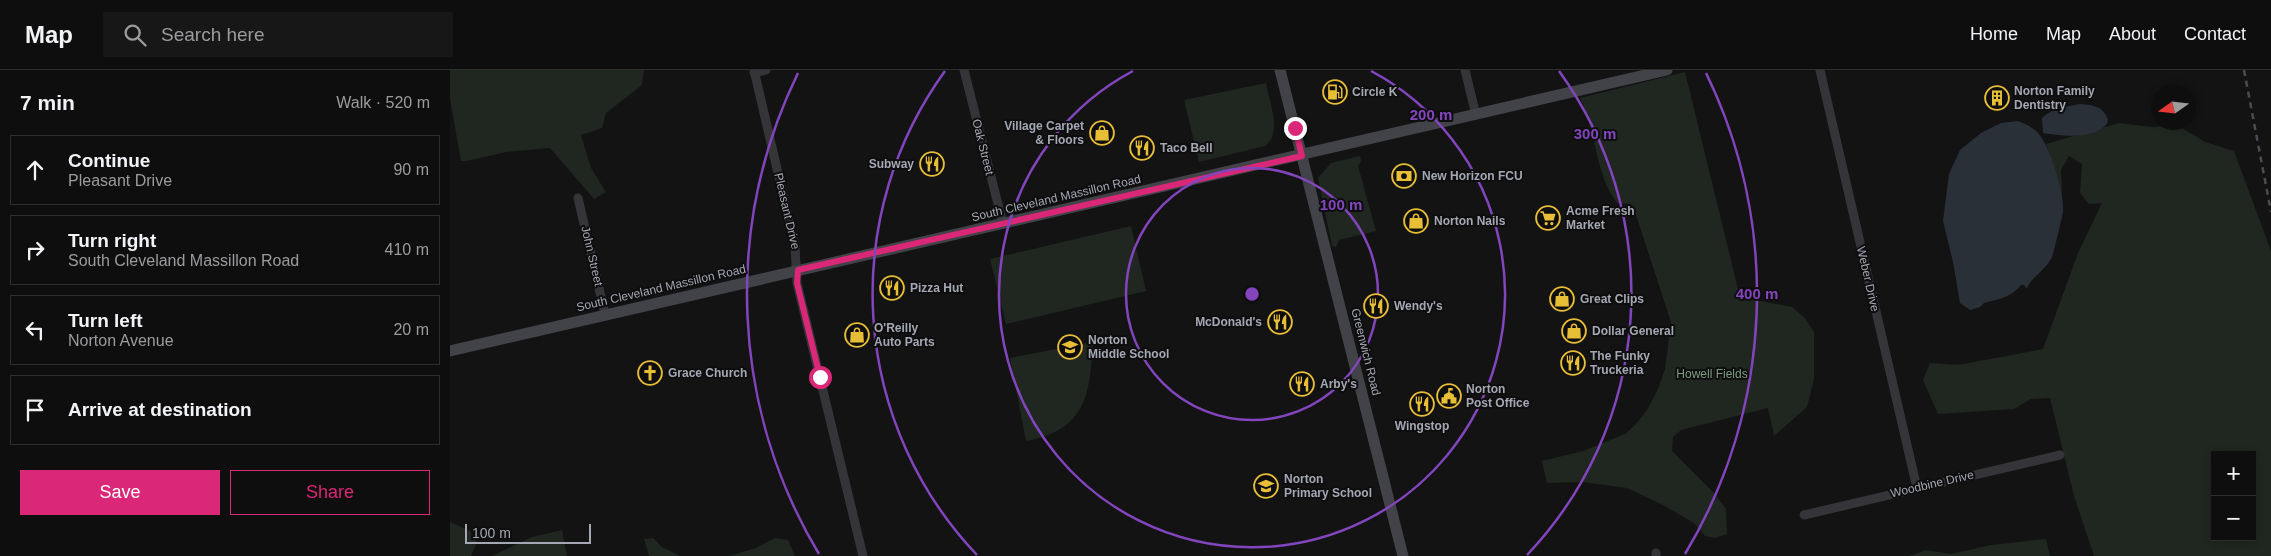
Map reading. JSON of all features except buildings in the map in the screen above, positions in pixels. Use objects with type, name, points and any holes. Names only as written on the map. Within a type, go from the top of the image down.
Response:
[{"type":"main road","name":"Greenwich Road","points":[[1280,70],[1403,556]]},
{"type":"main road","name":"South Cleveland Massillon Road","points":[[450,350],[1302,156],[1667,70]]},
{"type":"street","points":[[754,72],[766,70]]},
{"type":"street","name":"Oak Street","points":[[964,70],[1003,224]]},
{"type":"street","points":[[1465,70],[1476,114]]},
{"type":"street","name":"Weber Drive","points":[[1820,70],[1917,488]]},
{"type":"street","name":"Pleasant Drive","points":[[754,72],[795,246],[798,270],[797,283],[863,556]]},
{"type":"street","name":"John Street","points":[[578,198],[605,314]]},
{"type":"street","name":"Woodbine Drive","points":[[1804,515],[2060,454]]},
{"type":"green space","points":[[450,70],[644,70],[642,85],[606,113],[602,128],[581,135],[591,168],[606,192],[594,199],[550,148],[506,152],[461,161],[450,99]]},
{"type":"green space","name":"Howell Fields","points":[[1685,72],[1740,297],[1792,307],[1805,318],[1814,332],[1814,379],[1807,407],[1774,436],[1768,408],[1681,430],[1673,437],[1672,451],[1714,493],[1726,509],[1727,534],[1715,538],[1705,536],[1694,523],[1663,505],[1627,488],[1582,482],[1547,483],[1542,461],[1583,451],[1625,434],[1635,425],[1647,410],[1658,389],[1665,369],[1671,322],[1635,212],[1630,204],[1617,203],[1610,191],[1600,165],[1586,111],[1580,98]]},
{"type":"green space","points":[[1266,83],[1274,125],[1270,140],[1265,146],[1199,162],[1184,100]]},
{"type":"green space","points":[[2119,123],[2151,127],[2151,130],[2185,130],[2205,142],[2234,151],[2271,252],[2271,556],[2094,556],[2074,496],[2050,398],[2031,399],[2014,409],[1938,414],[1923,380],[1930,363],[1958,365],[2043,349],[2078,253],[2102,203],[2089,204],[2080,193],[2082,164],[2069,156],[2061,170],[2063,214],[2058,179],[2046,144]]},
{"type":"green space","points":[[1360,156],[1361,161],[1358,166],[1376,231],[1339,240],[1336,247],[1332,246],[1318,178],[1331,163]]},
{"type":"green space","points":[[1131,226],[1146,291],[1006,324],[990,259]]},
{"type":"green space","points":[[1093,342],[1090,378],[1086,394],[1081,407],[1073,419],[1046,436],[1026,441],[1010,358]]},
{"type":"green space","points":[[450,522],[470,531],[477,542],[471,556],[450,556]]},
{"type":"green space","points":[[562,530],[567,556],[492,556],[532,537]]},
{"type":"green space","points":[[653,538],[662,547],[680,556],[649,556],[644,539]]},
{"type":"green space","points":[[775,538],[788,540],[795,556],[729,556],[756,548]]},
{"type":"green space","points":[[2046,539],[2050,556],[1909,556],[1926,550],[1951,554],[1991,545]]},
{"type":"shaded area","points":[[2080,104],[2101,109],[2108,120],[2107,124],[2093,133],[2085,135],[2067,136],[2043,133],[2042,118],[2060,108]]},
{"type":"shaded area","points":[[2018,121],[2031,127],[2038,133],[2048,149],[2056,171],[2063,203],[2063,212],[2053,254],[2048,264],[2031,281],[2027,289],[2024,285],[2021,285],[2009,295],[1984,303],[1980,307],[1970,310],[1960,303],[1943,221],[1949,174],[1960,150],[1981,133],[2001,123]]},
{"type":"railway","points":[[2244,70],[2271,212]]},
{"type":"place","name":"Circle K","points":[[1335,92]]},
{"type":"place","name":"Norton Family Dentistry","points":[[1997,98]]},
{"type":"place","name":"Village Carpet & Floors","points":[[1102,133]]},
{"type":"place","name":"Taco Bell","points":[[1142,148]]},
{"type":"place","name":"Subway","points":[[932,164]]},
{"type":"place","name":"New Horizon FCU","points":[[1404,176]]},
{"type":"place","name":"Acme Fresh Market","points":[[1548,218]]},
{"type":"place","name":"Norton Nails","points":[[1416,221]]},
{"type":"place","name":"Pizza Hut","points":[[892,288]]},
{"type":"place","name":"Great Clips","points":[[1562,299]]},
{"type":"place","name":"Wendy's","points":[[1376,306]]},
{"type":"place","name":"McDonald's","points":[[1280,322]]},
{"type":"place","name":"Dollar General","points":[[1574,331]]},
{"type":"place","name":"O'Reilly Auto Parts","points":[[857,335]]},
{"type":"place","name":"Norton Middle School","points":[[1070,347]]},
{"type":"place","name":"The Funky Truckeria","points":[[1573,363]]},
{"type":"place","name":"Grace Church","points":[[650,373]]},
{"type":"place","name":"Arby's","points":[[1302,384]]},
{"type":"place","name":"Norton Post Office","points":[[1449,396]]},
{"type":"place","name":"Wingstop","points":[[1422,404]]},
{"type":"place","name":"Norton Primary School","points":[[1266,486]]},
{"type":"route","points":[[820,377],[797,283],[798,270],[1302,156],[1295,128]]}]
